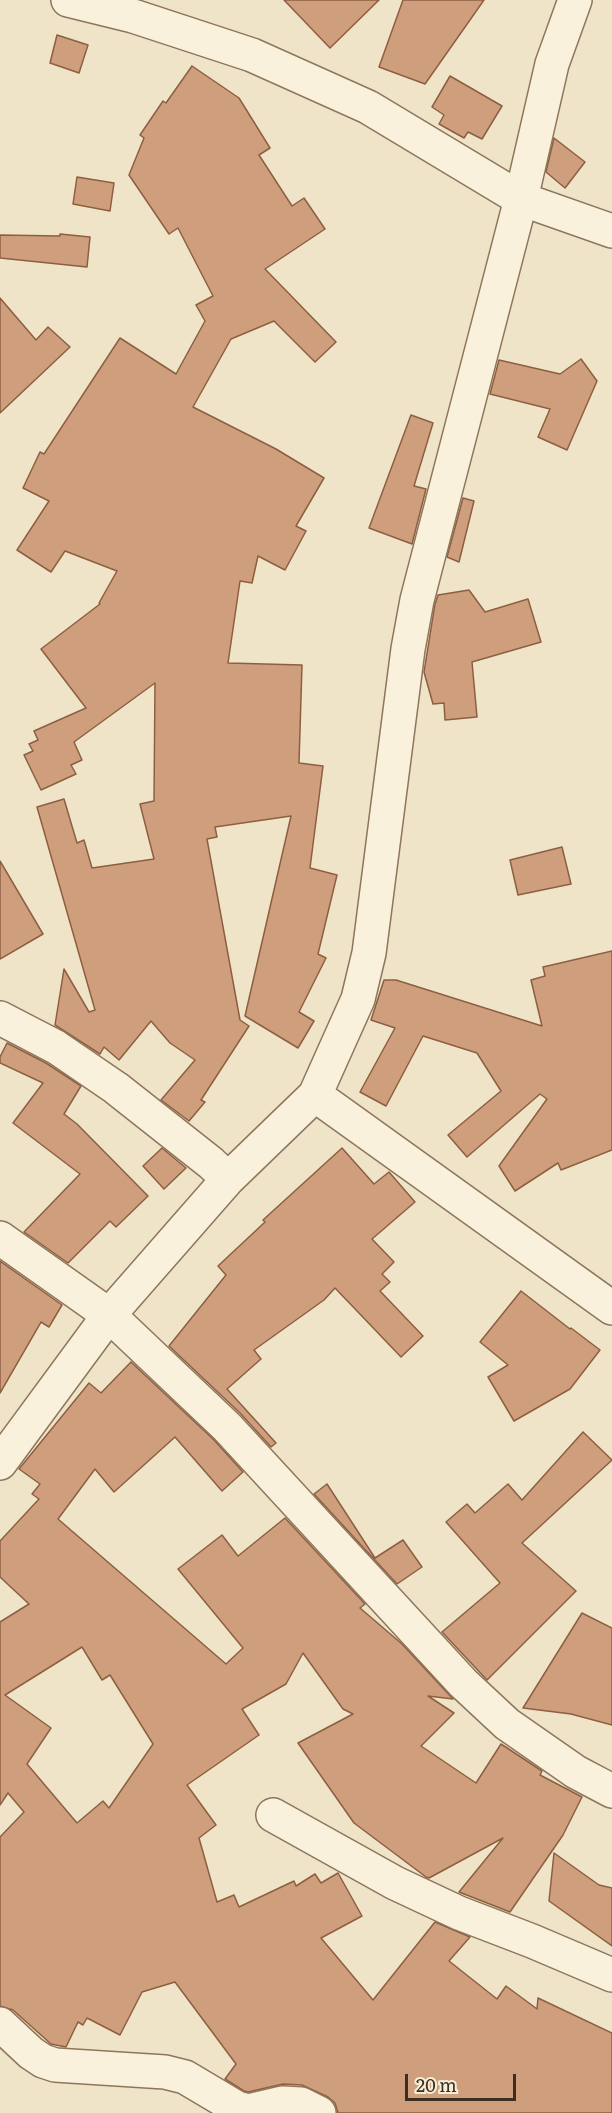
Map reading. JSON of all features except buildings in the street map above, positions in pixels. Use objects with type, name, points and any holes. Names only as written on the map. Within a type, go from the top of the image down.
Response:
[{"type":"street","points":[[68,0],[133,16],[252,55],[368,107],[521,199],[612,231]]},
{"type":"street","points":[[0,1463],[109,1315],[228,1179],[315,1095],[358,999],[369,953],[408,649],[417,600],[521,199],[552,64],[575,0]]},
{"type":"street","points":[[0,1018],[56,1047],[117,1088],[228,1179]]},
{"type":"street","points":[[315,1095],[612,1308]]},
{"type":"street","points":[[0,1238],[109,1315],[227,1427],[463,1683],[507,1724],[576,1773],[612,1791]]},
{"type":"street","points":[[273,1815],[395,1883],[459,1913],[612,1975]]},
{"type":"street","points":[[0,2024],[31,2053],[55,2065],[165,2072],[185,2077],[237,2108],[248,2111],[282,2103],[300,2104],[319,2113]]}]
